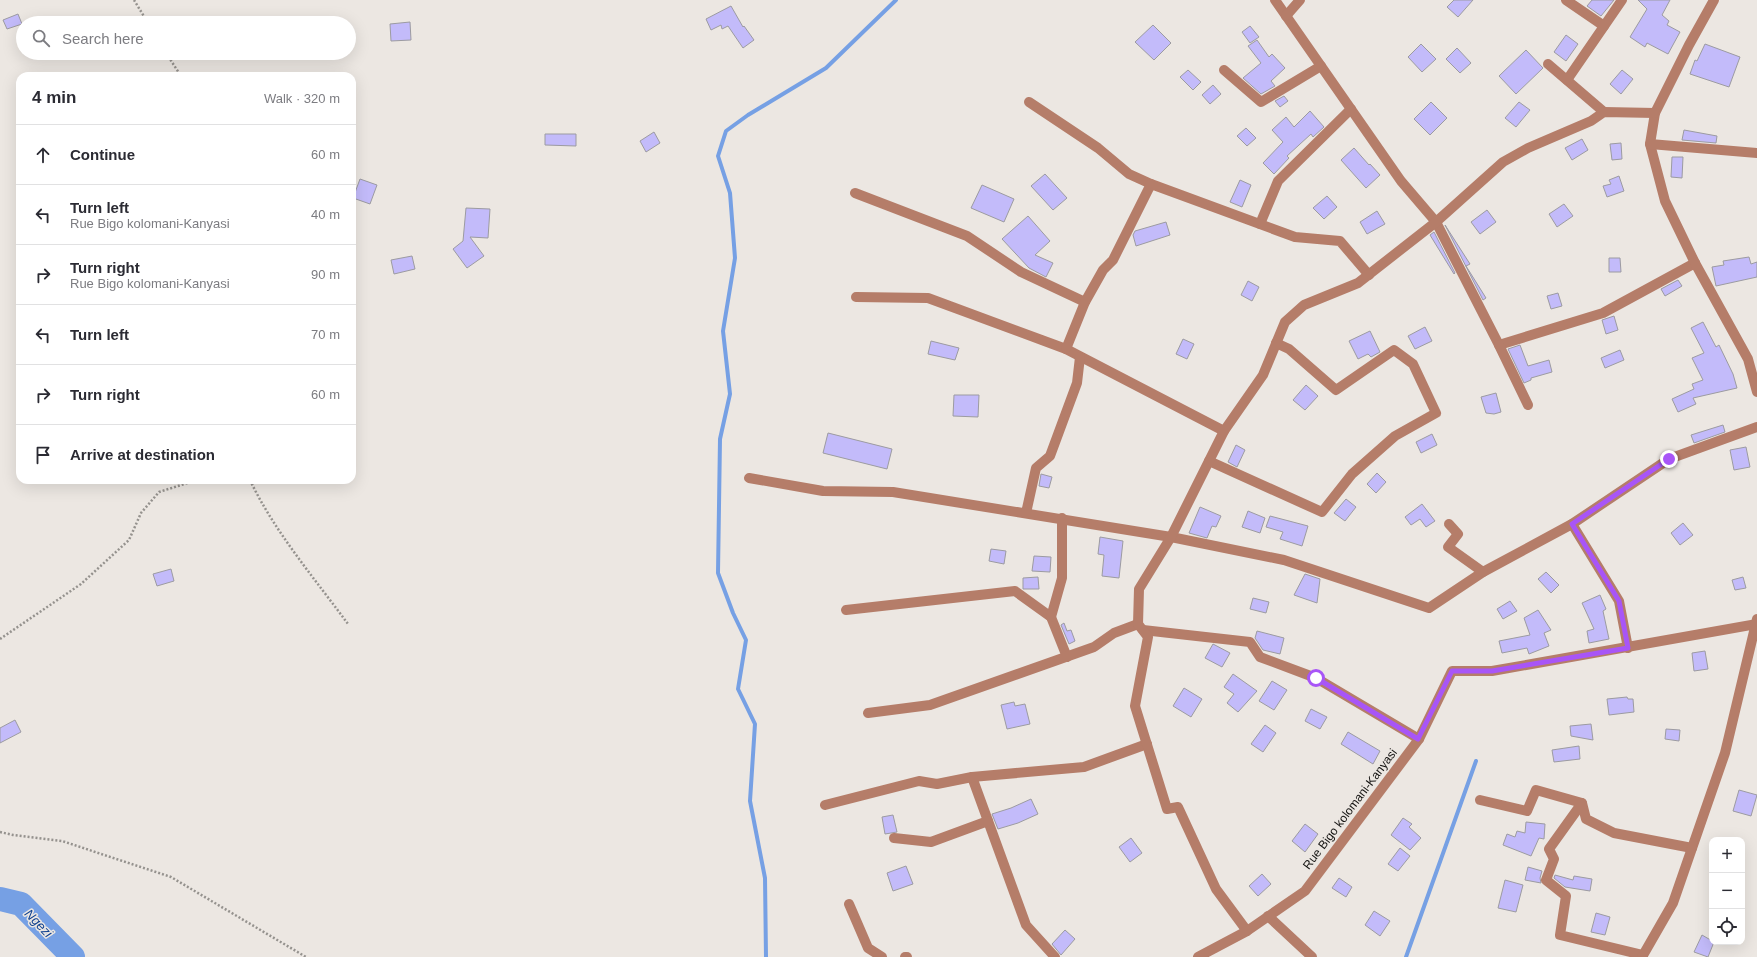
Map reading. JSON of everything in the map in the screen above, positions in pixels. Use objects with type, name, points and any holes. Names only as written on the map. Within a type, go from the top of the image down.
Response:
[{"type":"street","points":[[1275,0],[1400,181],[1436,222],[1528,405]]},
{"type":"street","points":[[1286,16],[1300,0]]},
{"type":"street","points":[[1566,0],[1604,26]]},
{"type":"street","points":[[1567,80],[1622,0]]},
{"type":"street","points":[[1714,0],[1689,45],[1656,113],[1650,144],[1665,201],[1695,263],[1753,356],[1757,392]]},
{"type":"street","points":[[1548,64],[1604,112]]},
{"type":"street","points":[[1224,70],[1261,102],[1321,66]]},
{"type":"street","points":[[1029,102],[1098,148],[1129,174],[1150,184],[1295,237],[1340,241],[1369,275]]},
{"type":"street","points":[[1260,224],[1278,182],[1351,109]]},
{"type":"street","points":[[1247,931],[1216,889],[1178,807],[1167,809],[1135,706],[1148,637],[1141,627],[1139,589],[1171,537],[1224,431],[1264,375],[1285,322],[1304,305],[1358,283],[1436,222],[1504,162],[1528,148],[1591,121],[1604,112],[1656,113]]},
{"type":"street","points":[[1650,144],[1757,153]]},
{"type":"street","points":[[1066,349],[1086,302],[1103,270],[1113,260],[1150,184]]},
{"type":"street","points":[[855,193],[966,236],[1021,272],[1086,302]]},
{"type":"street","points":[[1499,345],[1603,313],[1695,263]]},
{"type":"street","points":[[856,297],[928,298],[1066,349],[1224,431]]},
{"type":"street","points":[[1209,461],[1322,512],[1352,474],[1395,436],[1436,413],[1413,364],[1394,350],[1336,390],[1289,349],[1276,343]]},
{"type":"street","points":[[1026,513],[1036,468],[1050,456],[1077,383],[1080,357]]},
{"type":"street","points":[[749,478],[823,491],[893,492],[1062,518],[1171,537],[1284,560],[1429,608],[1482,572],[1572,524],[1669,459],[1757,427]]},
{"type":"street","points":[[1051,617],[1062,578],[1062,518]]},
{"type":"street","points":[[1449,524],[1458,534],[1448,546],[1482,572]]},
{"type":"street","points":[[1572,524],[1619,601],[1628,648]]},
{"type":"street","points":[[846,610],[1015,591],[1051,617],[1066,657]]},
{"type":"street","points":[[1582,803],[1549,849],[1554,859],[1546,880],[1566,896],[1560,935],[1643,956],[1673,903],[1725,753],[1757,622]]},
{"type":"street","name":"Rue Bigo kolomani-Kanyasi","points":[[1198,957],[1247,931],[1305,891],[1418,739],[1452,671],[1492,671],[1628,648],[1757,622]]},
{"type":"street","points":[[868,713],[930,705],[1094,647],[1114,633],[1141,627],[1250,642],[1260,656],[1316,678],[1418,739]]},
{"type":"street","points":[[825,805],[919,781],[937,784],[972,778],[1084,767],[1147,744]]},
{"type":"street","points":[[972,778],[1026,926],[1055,957]]},
{"type":"street","points":[[1480,800],[1527,811],[1536,790],[1582,803]]},
{"type":"street","points":[[1582,803],[1586,819],[1614,833],[1692,848]]},
{"type":"street","points":[[894,838],[931,842],[988,821]]},
{"type":"street","points":[[849,904],[868,948],[882,957]]},
{"type":"street","points":[[1268,916],[1312,957]]},
{"type":"path","points":[[134,0],[144,16]]},
{"type":"path","points":[[171,60],[178,72]]},
{"type":"path","points":[[0,639],[81,584],[129,540],[141,513],[159,492],[184,484]]},
{"type":"path","points":[[252,484],[292,548],[348,624]]},
{"type":"path","points":[[0,832],[14,836],[62,841],[171,876],[306,957]]},
{"type":"building","points":[[1454,0],[1473,0],[1458,17],[1447,7]]},
{"type":"building","points":[[1592,0],[1614,0],[1601,16],[1587,6]]},
{"type":"building","points":[[1638,0],[1670,0],[1662,15],[1669,21],[1667,25],[1680,32],[1668,54],[1647,43],[1645,47],[1630,37],[1647,9]]},
{"type":"building","points":[[731,6],[743,27],[744,26],[754,40],[743,48],[728,26],[722,29],[721,25],[711,30],[706,19]]},
{"type":"building","points":[[18,14],[19,16],[16,16],[16,26],[7,29],[3,20]]},
{"type":"building","points":[[410,22],[411,40],[391,41],[390,24]]},
{"type":"building","points":[[1153,25],[1171,43],[1154,60],[1135,42]]},
{"type":"building","points":[[1250,26],[1259,37],[1250,43],[1242,32]]},
{"type":"building","points":[[1566,35],[1578,44],[1566,61],[1554,52]]},
{"type":"building","points":[[1257,40],[1269,57],[1272,54],[1285,68],[1271,81],[1275,86],[1261,94],[1243,78],[1261,63],[1248,46]]},
{"type":"building","points":[[1421,44],[1436,59],[1422,72],[1408,57]]},
{"type":"building","points":[[1705,44],[1740,57],[1729,87],[1690,74],[1695,60],[1697,61]]},
{"type":"building","points":[[1457,48],[1471,63],[1460,73],[1446,59]]},
{"type":"building","points":[[1526,50],[1543,68],[1516,94],[1499,76]]},
{"type":"building","points":[[1188,70],[1201,82],[1193,90],[1180,77]]},
{"type":"building","points":[[1622,70],[1633,79],[1621,94],[1610,84]]},
{"type":"building","points":[[1213,85],[1221,94],[1210,104],[1202,95]]},
{"type":"building","points":[[1284,96],[1288,101],[1280,107],[1275,101]]},
{"type":"building","points":[[1431,102],[1447,118],[1430,135],[1414,119]]},
{"type":"building","points":[[1519,102],[1530,110],[1516,127],[1505,118]]},
{"type":"building","points":[[1310,111],[1324,127],[1313,137],[1311,134],[1287,156],[1289,158],[1274,174],[1263,163],[1283,142],[1272,130],[1286,117],[1294,127]]},
{"type":"building","points":[[1246,128],[1256,138],[1247,146],[1237,136]]},
{"type":"building","points":[[1684,130],[1717,136],[1716,143],[1682,140]]},
{"type":"building","points":[[654,132],[660,143],[646,152],[640,141]]},
{"type":"building","points":[[545,134],[576,134],[576,146],[545,145]]},
{"type":"building","points":[[1582,139],[1588,150],[1572,160],[1565,148]]},
{"type":"building","points":[[1621,143],[1622,159],[1612,160],[1610,144]]},
{"type":"building","points":[[1354,148],[1380,175],[1366,188],[1341,160]]},
{"type":"building","points":[[1672,157],[1683,157],[1682,178],[1671,177]]},
{"type":"building","points":[[1045,174],[1067,198],[1053,210],[1031,186]]},
{"type":"building","points":[[1619,176],[1624,191],[1607,197],[1603,186],[1611,184],[1609,180]]},
{"type":"building","points":[[360,179],[377,185],[370,204],[356,199],[356,190]]},
{"type":"building","points":[[1240,180],[1251,185],[1242,207],[1230,202]]},
{"type":"building","points":[[982,185],[1014,199],[1004,222],[971,208]]},
{"type":"building","points":[[1327,196],[1337,207],[1324,219],[1313,208]]},
{"type":"building","points":[[1564,204],[1573,216],[1557,227],[1549,214]]},
{"type":"building","points":[[466,208],[490,209],[488,238],[470,237],[484,256],[467,268],[453,249],[463,241]]},
{"type":"building","points":[[1487,210],[1496,222],[1480,234],[1471,222]]},
{"type":"building","points":[[1377,211],[1385,224],[1367,234],[1360,222]]},
{"type":"building","points":[[1028,216],[1050,241],[1035,255],[1053,263],[1046,277],[1029,268],[1002,239]]},
{"type":"building","points":[[1166,222],[1170,235],[1136,246],[1133,235],[1135,231]]},
{"type":"building","points":[[1445,225],[1470,264],[1466,266],[1486,298],[1483,300]]},
{"type":"building","points":[[1434,232],[1455,273],[1454,274],[1430,235]]},
{"type":"building","points":[[412,256],[415,269],[394,274],[391,260]]},
{"type":"building","points":[[1749,257],[1751,264],[1757,262],[1757,277],[1716,286],[1712,267],[1724,265],[1723,261]]},
{"type":"building","points":[[1609,258],[1620,258],[1621,272],[1609,272]]},
{"type":"building","points":[[1678,280],[1682,286],[1665,296],[1661,289]]},
{"type":"building","points":[[1248,281],[1259,287],[1252,301],[1241,295]]},
{"type":"building","points":[[1558,293],[1562,306],[1551,309],[1547,296]]},
{"type":"building","points":[[1614,316],[1618,330],[1606,334],[1602,320]]},
{"type":"building","points":[[1703,322],[1716,347],[1719,345],[1733,374],[1737,388],[1693,398],[1696,404],[1678,412],[1672,399],[1694,389],[1692,384],[1703,380],[1692,358],[1704,353],[1691,328]]},
{"type":"building","points":[[1425,327],[1432,341],[1415,349],[1408,336]]},
{"type":"building","points":[[1370,331],[1380,352],[1371,357],[1368,354],[1358,359],[1349,341]]},
{"type":"building","points":[[1183,339],[1194,344],[1187,359],[1176,354]]},
{"type":"building","points":[[931,341],[959,348],[955,360],[928,354]]},
{"type":"building","points":[[1520,345],[1528,366],[1549,360],[1552,372],[1531,378],[1531,380],[1524,383],[1508,349]]},
{"type":"building","points":[[1620,350],[1624,360],[1605,368],[1601,358]]},
{"type":"building","points":[[1306,385],[1318,396],[1305,410],[1293,400]]},
{"type":"building","points":[[1496,393],[1501,412],[1494,414],[1486,413],[1481,397]]},
{"type":"building","points":[[954,395],[979,395],[978,417],[953,416]]},
{"type":"building","points":[[1723,425],[1725,432],[1694,443],[1691,435]]},
{"type":"building","points":[[828,433],[892,449],[887,469],[823,453]]},
{"type":"building","points":[[1432,434],[1437,445],[1421,453],[1416,442]]},
{"type":"building","points":[[1236,445],[1245,450],[1237,467],[1228,462]]},
{"type":"building","points":[[1746,447],[1750,467],[1734,470],[1730,450]]},
{"type":"building","points":[[1377,473],[1386,482],[1376,493],[1367,484]]},
{"type":"building","points":[[1041,474],[1052,477],[1049,488],[1039,486]]},
{"type":"building","points":[[1346,499],[1356,507],[1345,521],[1334,513]]},
{"type":"building","points":[[1422,504],[1435,521],[1426,527],[1420,519],[1411,525],[1405,517]]},
{"type":"building","points":[[1200,507],[1221,516],[1216,527],[1212,526],[1207,538],[1189,533]]},
{"type":"building","points":[[1248,511],[1265,518],[1260,533],[1242,527]]},
{"type":"building","points":[[1270,516],[1308,526],[1302,546],[1280,539],[1283,532],[1266,527]]},
{"type":"building","points":[[1683,523],[1693,535],[1680,545],[1671,533]]},
{"type":"building","points":[[1100,537],[1123,541],[1119,578],[1102,576],[1104,555],[1098,554]]},
{"type":"building","points":[[991,549],[1006,551],[1004,564],[989,561]]},
{"type":"building","points":[[1034,556],[1051,557],[1050,572],[1032,571]]},
{"type":"building","points":[[171,569],[174,581],[157,586],[153,574]]},
{"type":"building","points":[[1546,572],[1559,585],[1551,593],[1538,579]]},
{"type":"building","points":[[1305,574],[1320,579],[1317,603],[1294,595]]},
{"type":"building","points":[[1038,577],[1039,589],[1023,589],[1023,578]]},
{"type":"building","points":[[1743,577],[1746,588],[1735,590],[1732,580]]},
{"type":"building","points":[[1600,595],[1606,609],[1603,611],[1609,639],[1589,643],[1587,631],[1594,629],[1582,603]]},
{"type":"building","points":[[1253,598],[1269,602],[1266,613],[1250,609]]},
{"type":"building","points":[[1510,601],[1517,611],[1503,619],[1497,609]]},
{"type":"building","points":[[1538,610],[1551,630],[1544,633],[1549,646],[1529,654],[1527,648],[1502,653],[1499,641],[1530,635],[1524,618]]},
{"type":"building","points":[[1064,623],[1067,631],[1071,630],[1075,641],[1069,644],[1061,625]]},
{"type":"building","points":[[1257,631],[1284,638],[1280,654],[1263,650],[1255,638]]},
{"type":"building","points":[[1213,644],[1230,653],[1222,667],[1205,658]]},
{"type":"building","points":[[1705,651],[1708,669],[1694,671],[1692,653]]},
{"type":"building","points":[[1233,674],[1257,691],[1238,712],[1227,703],[1234,694],[1224,687]]},
{"type":"building","points":[[1272,681],[1287,690],[1274,710],[1259,701]]},
{"type":"building","points":[[1184,688],[1202,699],[1191,717],[1173,706]]},
{"type":"building","points":[[1627,697],[1628,699],[1633,699],[1634,712],[1609,715],[1607,699]]},
{"type":"building","points":[[1014,702],[1015,706],[1025,704],[1030,724],[1007,729],[1001,705]]},
{"type":"building","points":[[1311,709],[1327,717],[1320,729],[1305,721]]},
{"type":"building","points":[[15,720],[21,732],[0,743],[0,728]]},
{"type":"building","points":[[1591,724],[1593,740],[1571,736],[1570,726]]},
{"type":"building","points":[[1265,725],[1276,733],[1263,752],[1251,744]]},
{"type":"building","points":[[1666,729],[1680,730],[1679,741],[1665,739]]},
{"type":"building","points":[[1348,732],[1380,751],[1373,764],[1341,744]]},
{"type":"building","points":[[1579,746],[1580,759],[1554,762],[1552,750]]},
{"type":"building","points":[[1739,790],[1757,795],[1751,816],[1733,811]]},
{"type":"building","points":[[1031,799],[1038,814],[1018,823],[998,829],[992,814],[1011,808]]},
{"type":"building","points":[[893,815],[897,832],[885,834],[882,817]]},
{"type":"building","points":[[1403,818],[1412,824],[1409,827],[1421,838],[1410,850],[1391,835]]},
{"type":"building","points":[[1526,822],[1545,824],[1544,839],[1539,838],[1531,856],[1503,845],[1507,834],[1515,837],[1517,831],[1525,833]]},
{"type":"building","points":[[1305,824],[1318,834],[1305,852],[1292,841]]},
{"type":"building","points":[[1131,838],[1142,853],[1130,862],[1119,847]]},
{"type":"building","points":[[1400,848],[1410,856],[1398,871],[1388,864]]},
{"type":"building","points":[[906,866],[913,884],[893,891],[887,873]]},
{"type":"building","points":[[1528,867],[1542,871],[1540,878],[1541,883],[1525,880]]},
{"type":"building","points":[[1262,874],[1271,884],[1258,896],[1249,886]]},
{"type":"building","points":[[1555,875],[1573,880],[1574,876],[1592,879],[1590,891],[1565,887],[1554,878]]},
{"type":"building","points":[[1339,878],[1352,887],[1346,897],[1332,888]]},
{"type":"building","points":[[1505,880],[1523,885],[1516,912],[1498,908]]},
{"type":"building","points":[[1374,911],[1390,921],[1380,936],[1365,925]]},
{"type":"building","points":[[1596,913],[1610,917],[1605,935],[1591,932]]},
{"type":"building","points":[[1065,930],[1075,939],[1061,955],[1052,944]]},
{"type":"building","points":[[1702,935],[1709,939],[1709,945],[1713,945],[1708,957],[1694,952]]},
{"type":"waterway","points":[[766,957],[765,878],[750,801],[755,724],[738,689],[746,640],[733,613],[718,573],[720,439],[730,394],[723,331],[735,258],[730,193],[718,156],[726,131],[748,115],[826,68],[896,0]]},
{"type":"waterway","points":[[1406,957],[1476,761]]},
{"type":"waterway","name":"Ngezi","points":[[0,899],[21,904],[73,957]]},
{"type":"route","points":[[1316,678],[1418,739],[1452,671],[1492,671],[1628,648],[1619,601],[1572,524],[1669,459]]}]
